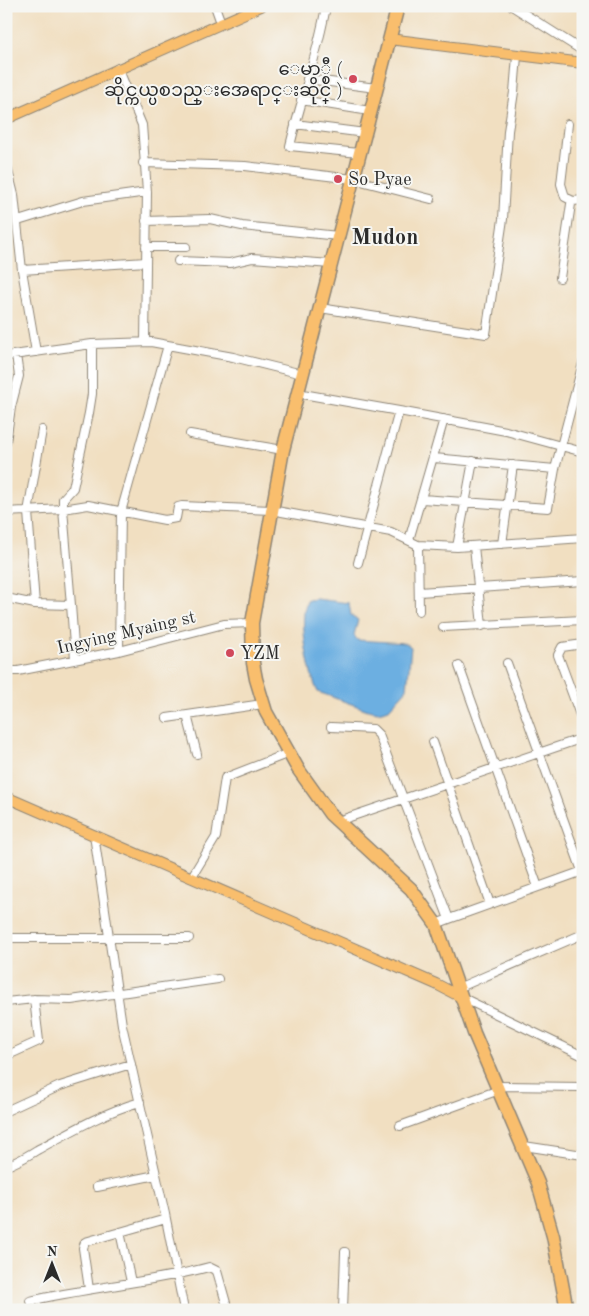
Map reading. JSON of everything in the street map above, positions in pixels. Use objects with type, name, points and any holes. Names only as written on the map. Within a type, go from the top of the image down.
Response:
[{"type":"highway","points":[[398,6],[388,38],[360,154],[283,450],[252,623],[253,663],[263,704],[298,769],[338,821],[412,889],[436,924],[459,992],[524,1146],[546,1206],[567,1310]]},
{"type":"main road","points":[[6,119],[261,6]]},
{"type":"main road","points":[[388,38],[583,63]]},
{"type":"main road","points":[[6,797],[436,984],[459,992]]},
{"type":"main road","points":[[436,984],[453,974]]},
{"type":"street","points":[[215,6],[221,23]]},
{"type":"street","points":[[326,6],[322,28],[290,146],[360,154]]},
{"type":"street","points":[[512,6],[583,51]]},
{"type":"street","points":[[320,308],[486,334],[503,219],[508,131],[517,56]]},
{"type":"street","points":[[118,68],[142,125],[143,163],[147,192],[145,342]]},
{"type":"street","points":[[307,79],[376,88]]},
{"type":"street","points":[[301,100],[370,111]]},
{"type":"street","points":[[295,124],[365,133]]},
{"type":"street","points":[[568,124],[560,184],[565,197],[573,201],[583,200]]},
{"type":"street","points":[[6,163],[18,221],[22,270],[36,352]]},
{"type":"street","points":[[143,163],[245,166],[353,179],[431,199]]},
{"type":"street","points":[[18,221],[83,201],[147,192]]},
{"type":"street","points":[[560,278],[573,201]]},
{"type":"street","points":[[146,220],[210,219],[242,226],[338,236]]},
{"type":"street","points":[[146,247],[186,247]]},
{"type":"street","points":[[178,261],[230,263],[252,258],[331,264]]},
{"type":"street","points":[[22,270],[146,262]]},
{"type":"street","points":[[6,356],[92,344],[145,342],[233,357],[302,374]]},
{"type":"street","points":[[75,659],[63,498],[73,488],[90,413],[92,344]]},
{"type":"street","points":[[119,651],[122,512],[168,345]]},
{"type":"street","points":[[6,442],[11,407],[19,376],[16,355]]},
{"type":"street","points":[[422,499],[548,508],[560,448],[583,363]]},
{"type":"street","points":[[297,392],[506,432],[560,448],[583,452]]},
{"type":"street","points":[[358,563],[399,411]]},
{"type":"street","points":[[409,540],[444,419]]},
{"type":"street","points":[[35,604],[28,512],[42,430]]},
{"type":"street","points":[[190,434],[283,450]]},
{"type":"street","points":[[434,458],[556,469]]},
{"type":"street","points":[[457,547],[473,461]]},
{"type":"street","points":[[502,544],[513,465]]},
{"type":"street","points":[[6,512],[64,509],[88,505],[165,520],[176,518],[178,507],[182,506],[272,510],[367,526],[391,532],[418,545],[457,547],[582,537]]},
{"type":"street","points":[[418,545],[419,611]]},
{"type":"street","points":[[474,546],[482,626]]},
{"type":"street","points":[[419,592],[583,581]]},
{"type":"street","points":[[6,598],[35,604],[71,605]]},
{"type":"street","points":[[444,627],[583,620]]},
{"type":"street","name":"Ingying Myaing st","points":[[6,671],[119,651],[224,624],[252,623]]},
{"type":"street","points":[[583,644],[562,648],[558,655],[583,723]]},
{"type":"street","points":[[436,924],[582,871],[507,662]]},
{"type":"street","points":[[459,666],[538,887]]},
{"type":"street","points":[[167,718],[263,704]]},
{"type":"street","points":[[187,715],[198,754]]},
{"type":"street","points":[[331,727],[376,731],[449,919]]},
{"type":"street","points":[[338,821],[583,738]]},
{"type":"street","points":[[433,742],[490,904]]},
{"type":"street","points":[[191,878],[216,837],[225,778],[289,753]]},
{"type":"street","points":[[94,835],[117,992],[184,1310]]},
{"type":"street","points":[[459,992],[583,934]]},
{"type":"street","points":[[6,938],[190,938]]},
{"type":"street","points":[[6,1002],[34,999],[70,1000],[218,979]]},
{"type":"street","points":[[459,992],[583,1056]]},
{"type":"street","points":[[6,1056],[39,1041],[34,999]]},
{"type":"street","points":[[6,1111],[60,1086],[131,1064]]},
{"type":"street","points":[[400,1126],[498,1088],[583,1087]]},
{"type":"street","points":[[6,1166],[20,1162],[35,1151],[120,1107],[140,1102]]},
{"type":"street","points":[[524,1146],[583,1155]]},
{"type":"street","points":[[97,1187],[156,1175]]},
{"type":"street","points":[[88,1289],[83,1248],[85,1242],[166,1219]]},
{"type":"street","points":[[120,1232],[131,1282]]},
{"type":"street","points":[[343,1310],[345,1252]]},
{"type":"street","points":[[30,1301],[88,1289],[178,1276],[209,1266],[217,1271],[228,1310]]},
{"type":"water","points":[[316,599],[349,603],[351,615],[358,620],[354,635],[357,640],[406,643],[411,647],[407,689],[389,709],[378,712],[368,710],[318,692],[308,660],[304,631],[305,608],[308,600]]},
{"type":"place","name":"ေမာ္စီ ( ဆိုင္ကယ္ပစၥည္းအေရာင္းဆိုင္ )","points":[[353,79]]},
{"type":"place","name":"So Pyae","points":[[338,179]]},
{"type":"place","name":"YZM","points":[[230,653]]},
{"type":"district","name":"Mudon","points":[[385,236]]}]
